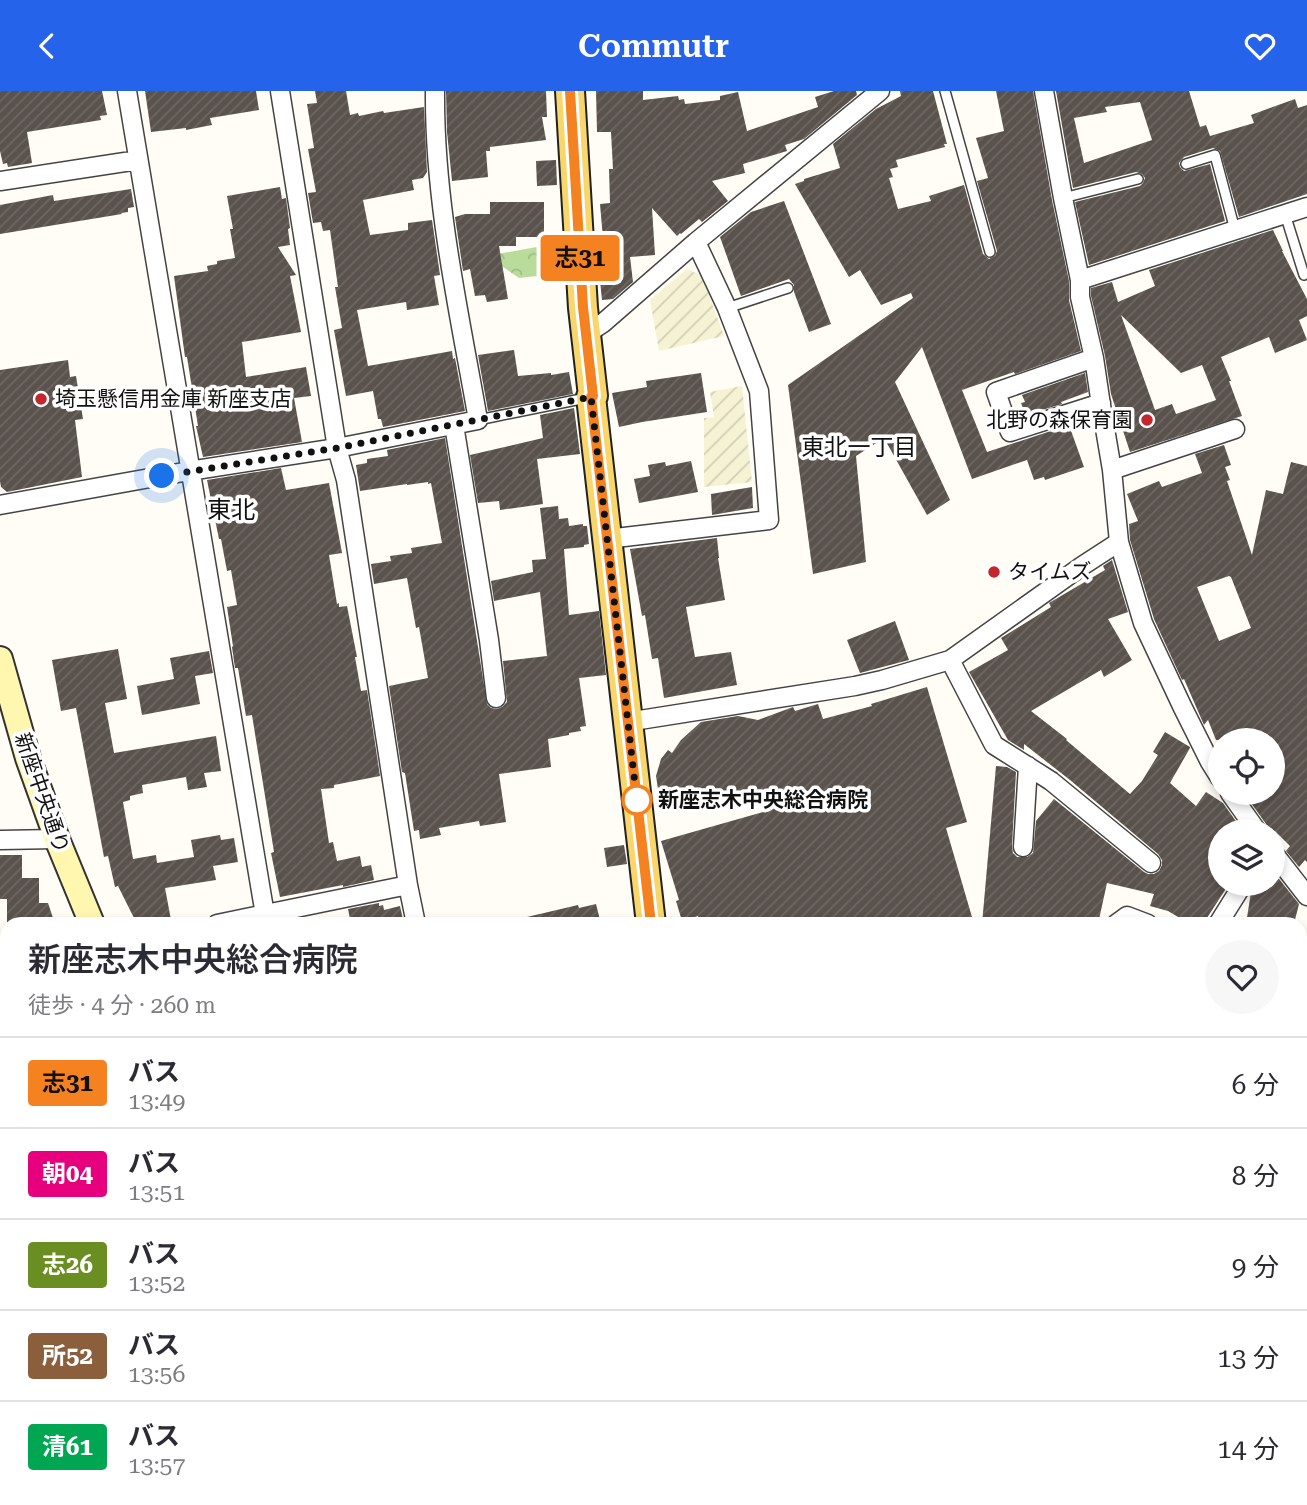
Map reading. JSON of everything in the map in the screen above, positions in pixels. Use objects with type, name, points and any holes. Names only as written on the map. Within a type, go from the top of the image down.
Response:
[{"type":"main road","points":[[570,91],[591,397],[650,917]]},
{"type":"street","points":[[127,91],[265,915]]},
{"type":"street","points":[[280,91],[337,448],[346,479],[415,917]]},
{"type":"street","points":[[0,505],[337,448],[478,420],[443,214],[435,127],[435,91]]},
{"type":"street","points":[[585,335],[603,323],[696,242],[880,91]]},
{"type":"street","points":[[1044,91],[1080,280],[1080,297],[1094,358],[1112,470],[1119,542],[1143,623],[1208,758]]},
{"type":"street","points":[[0,181],[138,160]]},
{"type":"street","points":[[1080,280],[1307,207]]},
{"type":"street","points":[[607,539],[769,520],[759,391],[727,308],[696,242]]},
{"type":"street","points":[[1094,358],[996,392],[1010,432],[1101,403]]},
{"type":"street","points":[[454,425],[496,698]]},
{"type":"street","points":[[1112,470],[1235,429]]},
{"type":"street","points":[[627,722],[855,686],[950,660],[1119,542]]},
{"type":"street","name":"新座中央通り","points":[[0,659],[28,758],[89,917]]},
{"type":"street","points":[[950,660],[994,745],[1051,781],[1151,863]]},
{"type":"street","points":[[1023,847],[1028,766]]},
{"type":"street","points":[[0,840],[57,839]]},
{"type":"street","points":[[1285,868],[1307,896]]},
{"type":"street","points":[[254,917],[408,885]]},
{"type":"street","points":[[1222,917],[1236,896]]},
{"type":"lane","points":[[945,91],[990,252]]},
{"type":"lane","points":[[1186,164],[1215,155],[1235,230]]},
{"type":"lane","points":[[1063,198],[1138,179]]},
{"type":"lane","points":[[1285,214],[1304,275]]},
{"type":"lane","points":[[727,308],[788,288]]},
{"type":"lane","points":[[478,420],[591,397]]},
{"type":"shaded area","points":[[687,269],[702,276],[724,336],[659,351],[650,300]]},
{"type":"shaded area","points":[[742,386],[752,482],[704,487],[704,418],[714,417],[710,392]]},
{"type":"green space","points":[[564,242],[565,273],[519,278],[487,256]]},
{"type":"building","points":[[0,91],[102,91],[107,115],[100,116],[101,120],[27,132],[32,163],[8,167],[7,163],[3,164],[0,151]]},
{"type":"building","points":[[145,91],[256,91],[259,110],[210,118],[212,125],[151,132]]},
{"type":"building","points":[[315,91],[346,91],[350,115],[424,107],[427,172],[423,178],[412,180],[414,190],[363,200],[370,235],[408,230],[408,223],[432,220],[440,275],[434,276],[439,305],[407,310],[406,302],[357,310],[368,366],[452,351],[465,411],[383,427],[381,419],[378,419],[373,391],[346,396],[334,330],[342,328],[330,230],[323,231],[321,222],[313,223],[308,193],[316,192],[308,149],[314,148],[307,104],[317,103]]},
{"type":"building","points":[[446,91],[546,91],[547,117],[542,117],[546,140],[490,147],[490,151],[486,151],[488,177],[452,181]]},
{"type":"building","points":[[596,91],[643,91],[643,100],[678,96],[679,100],[684,99],[685,104],[720,100],[720,96],[738,92],[747,131],[818,107],[815,97],[834,91],[856,91],[857,95],[804,139],[785,145],[787,151],[743,164],[745,173],[712,181],[728,201],[702,222],[699,219],[681,234],[677,236],[652,208],[655,255],[630,257],[633,282],[613,299],[602,300],[598,261],[605,261],[600,204],[610,203],[609,169],[613,169],[611,132],[597,132]]},
{"type":"building","points":[[900,91],[933,91],[947,144],[944,144],[945,147],[896,160],[898,167],[890,169],[893,177],[889,178],[898,209],[931,201],[929,196],[964,185],[983,254],[989,259],[995,256],[997,251],[977,181],[988,178],[976,138],[1004,131],[996,91],[1033,91],[1069,281],[1069,300],[1081,351],[962,390],[987,452],[1069,425],[1084,467],[1045,480],[1044,477],[1034,480],[1027,460],[972,479],[922,347],[895,382],[950,500],[927,515],[884,438],[856,456],[866,562],[813,574],[788,385],[913,298],[911,293],[881,305],[860,270],[849,277],[795,184],[840,168],[833,144],[876,109],[901,96]]},
{"type":"building","points":[[1056,91],[1189,91],[1200,127],[1206,125],[1210,136],[1254,123],[1251,115],[1295,99],[1298,108],[1307,105],[1307,194],[1239,217],[1220,151],[1213,148],[1184,157],[1179,163],[1184,171],[1210,164],[1225,221],[1089,265],[1075,202],[1140,186],[1145,178],[1136,172],[1073,188]],"holes":[[[1140,102],[1152,140],[1084,163],[1074,118],[1107,112],[1105,107]]]},
{"type":"building","points":[[556,160],[557,185],[537,186],[536,161]]},
{"type":"building","points":[[280,187],[282,199],[286,198],[290,245],[278,247],[296,275],[290,276],[301,332],[242,342],[246,377],[306,367],[311,396],[294,398],[302,442],[203,457],[174,276],[208,271],[207,266],[217,264],[217,261],[235,258],[227,196]]},
{"type":"building","points":[[131,189],[134,207],[128,208],[128,212],[0,234],[0,205],[53,195],[54,201]]},
{"type":"building","points":[[784,201],[831,324],[809,332],[794,292],[794,285],[789,279],[741,296],[720,237],[751,212]]},
{"type":"building","points":[[490,202],[544,202],[544,237],[516,237],[516,246],[499,246],[508,299],[487,302],[485,295],[475,296],[470,269],[463,271],[455,217],[465,214],[490,214]]},
{"type":"building","points":[[1273,230],[1307,299],[1307,316],[1299,320],[1307,340],[1275,353],[1269,337],[1221,357],[1242,416],[1130,452],[1111,394],[1091,288],[1112,282],[1118,302],[1155,286],[1149,270]],"holes":[[[1121,315],[1181,373],[1202,365],[1216,400],[1176,414],[1172,404],[1155,410]]]},
{"type":"building","points":[[514,350],[518,376],[569,372],[573,394],[488,411],[478,355]]},
{"type":"building","points":[[68,360],[70,377],[76,376],[83,419],[75,420],[82,477],[7,492],[1,487],[0,481],[0,370]]},
{"type":"building","points":[[701,373],[707,412],[619,427],[612,393],[647,387],[646,381]]},
{"type":"building","points":[[1085,373],[1088,392],[1061,402],[1062,404],[1026,415],[1021,403],[1025,402],[1022,395]]},
{"type":"building","points":[[574,408],[580,454],[537,459],[543,504],[500,510],[499,501],[478,503],[470,455],[543,438],[540,415]]},
{"type":"building","points":[[445,438],[487,704],[497,709],[507,702],[503,661],[547,656],[540,592],[494,601],[491,581],[533,572],[532,560],[546,559],[540,508],[558,506],[559,519],[568,518],[569,526],[587,526],[589,544],[564,549],[569,615],[599,611],[606,675],[579,678],[586,726],[580,727],[581,731],[548,739],[551,767],[499,774],[506,822],[480,826],[479,821],[439,828],[441,835],[420,839],[419,830],[414,831],[405,773],[402,772],[389,686],[428,678],[419,627],[416,628],[407,578],[374,584],[371,564],[391,561],[390,556],[412,553],[411,548],[442,543],[431,483],[360,491],[356,465],[367,463],[367,459],[388,456],[387,450]]},
{"type":"building","points":[[1224,445],[1231,465],[1225,467],[1230,480],[1227,481],[1252,555],[1266,490],[1283,494],[1291,462],[1307,466],[1307,862],[1305,860],[1299,867],[1286,851],[1290,846],[1285,841],[1285,819],[1262,819],[1253,805],[1285,805],[1285,728],[1211,728],[1208,720],[1204,725],[1154,619],[1130,540],[1129,524],[1138,521],[1127,494],[1159,481],[1162,487],[1202,473],[1195,454]],"holes":[[[1231,577],[1251,628],[1219,641],[1197,587]]]},
{"type":"building","points":[[691,461],[698,492],[639,503],[634,479],[650,476],[648,465],[665,462],[666,466]]},
{"type":"building","points":[[281,468],[286,490],[329,483],[342,553],[329,555],[337,604],[339,603],[339,607],[347,606],[361,691],[367,690],[380,776],[321,789],[329,843],[333,842],[337,861],[360,856],[362,867],[371,865],[374,880],[280,897],[271,853],[274,852],[252,715],[246,716],[238,668],[235,668],[227,607],[237,605],[231,570],[227,571],[207,480]]},
{"type":"building","points":[[752,487],[753,508],[712,515],[711,494]]},
{"type":"building","points":[[717,538],[725,600],[686,607],[695,657],[731,652],[737,685],[664,698],[658,658],[652,659],[645,615],[642,616],[630,549]]},
{"type":"building","points":[[1112,560],[1128,612],[1108,619],[1132,660],[1104,677],[1101,670],[1031,711],[1130,794],[1142,781],[1158,755],[1153,752],[1165,732],[1190,747],[1170,783],[1196,806],[1206,792],[1208,805],[1224,805],[1234,819],[1208,819],[1208,896],[1221,896],[1208,917],[1178,917],[1150,906],[1154,894],[1107,883],[1100,917],[983,917],[996,766],[1007,767],[1016,772],[1012,846],[1017,857],[1027,857],[1033,853],[1036,821],[1054,799],[1144,872],[1154,874],[1162,865],[1158,854],[1070,780],[1024,744],[1024,750],[1008,740],[969,672],[1008,650],[1001,638],[1051,607],[1049,603],[1105,570],[1103,566]]},
{"type":"building","points":[[895,621],[909,660],[860,673],[847,640]]},
{"type":"building","points":[[118,649],[127,699],[105,703],[114,753],[216,736],[221,771],[204,773],[207,787],[188,790],[186,777],[142,785],[143,793],[130,796],[130,800],[123,802],[133,859],[156,855],[157,863],[194,857],[191,840],[220,835],[221,840],[234,838],[238,862],[213,866],[216,880],[165,888],[170,917],[134,917],[118,886],[115,887],[108,856],[104,857],[76,708],[61,711],[52,660]]},
{"type":"building","points":[[209,651],[213,673],[195,676],[200,704],[142,715],[137,686],[174,679],[170,658]]},
{"type":"building","name":"新座志木中央総合病院","points":[[927,687],[967,822],[946,828],[972,917],[681,917],[676,901],[679,900],[661,841],[770,810],[766,793],[666,806],[662,789],[658,789],[656,776],[661,759],[668,750],[672,753],[681,740],[701,722],[738,716],[758,720],[793,707],[795,711],[818,704],[823,719],[872,706],[871,704]]},
{"type":"building","points":[[624,845],[627,864],[607,867],[604,848]]},
{"type":"building","points":[[0,855],[22,855],[22,878],[39,878],[39,903],[48,903],[53,917],[7,917],[7,899],[0,899]]},
{"type":"building","points":[[1285,886],[1299,904],[1296,917],[1247,917],[1250,896],[1285,896]]},
{"type":"building","points":[[379,903],[384,910],[400,906],[402,917],[350,917],[348,909]]},
{"type":"building","points":[[596,904],[599,917],[527,917],[578,905],[579,908]]},
{"type":"bus line","name":"志31","points":[[570,91],[591,397],[650,917]]},
{"type":"place","name":"埼玉懸信用金庫 新座支店","points":[[41,399]]},
{"type":"place","name":"北野の森保育園","points":[[1147,420]]},
{"type":"place","name":"タイムズ","points":[[994,572]]},
{"type":"place","name":"新座志木中央総合病院","points":[[637,800]]},
{"type":"district","name":"東北一丁目","points":[[859,447]]},
{"type":"district","name":"東北","points":[[231,510]]},
{"type":"route","points":[[162,476],[337,448],[591,397],[637,800]]}]
